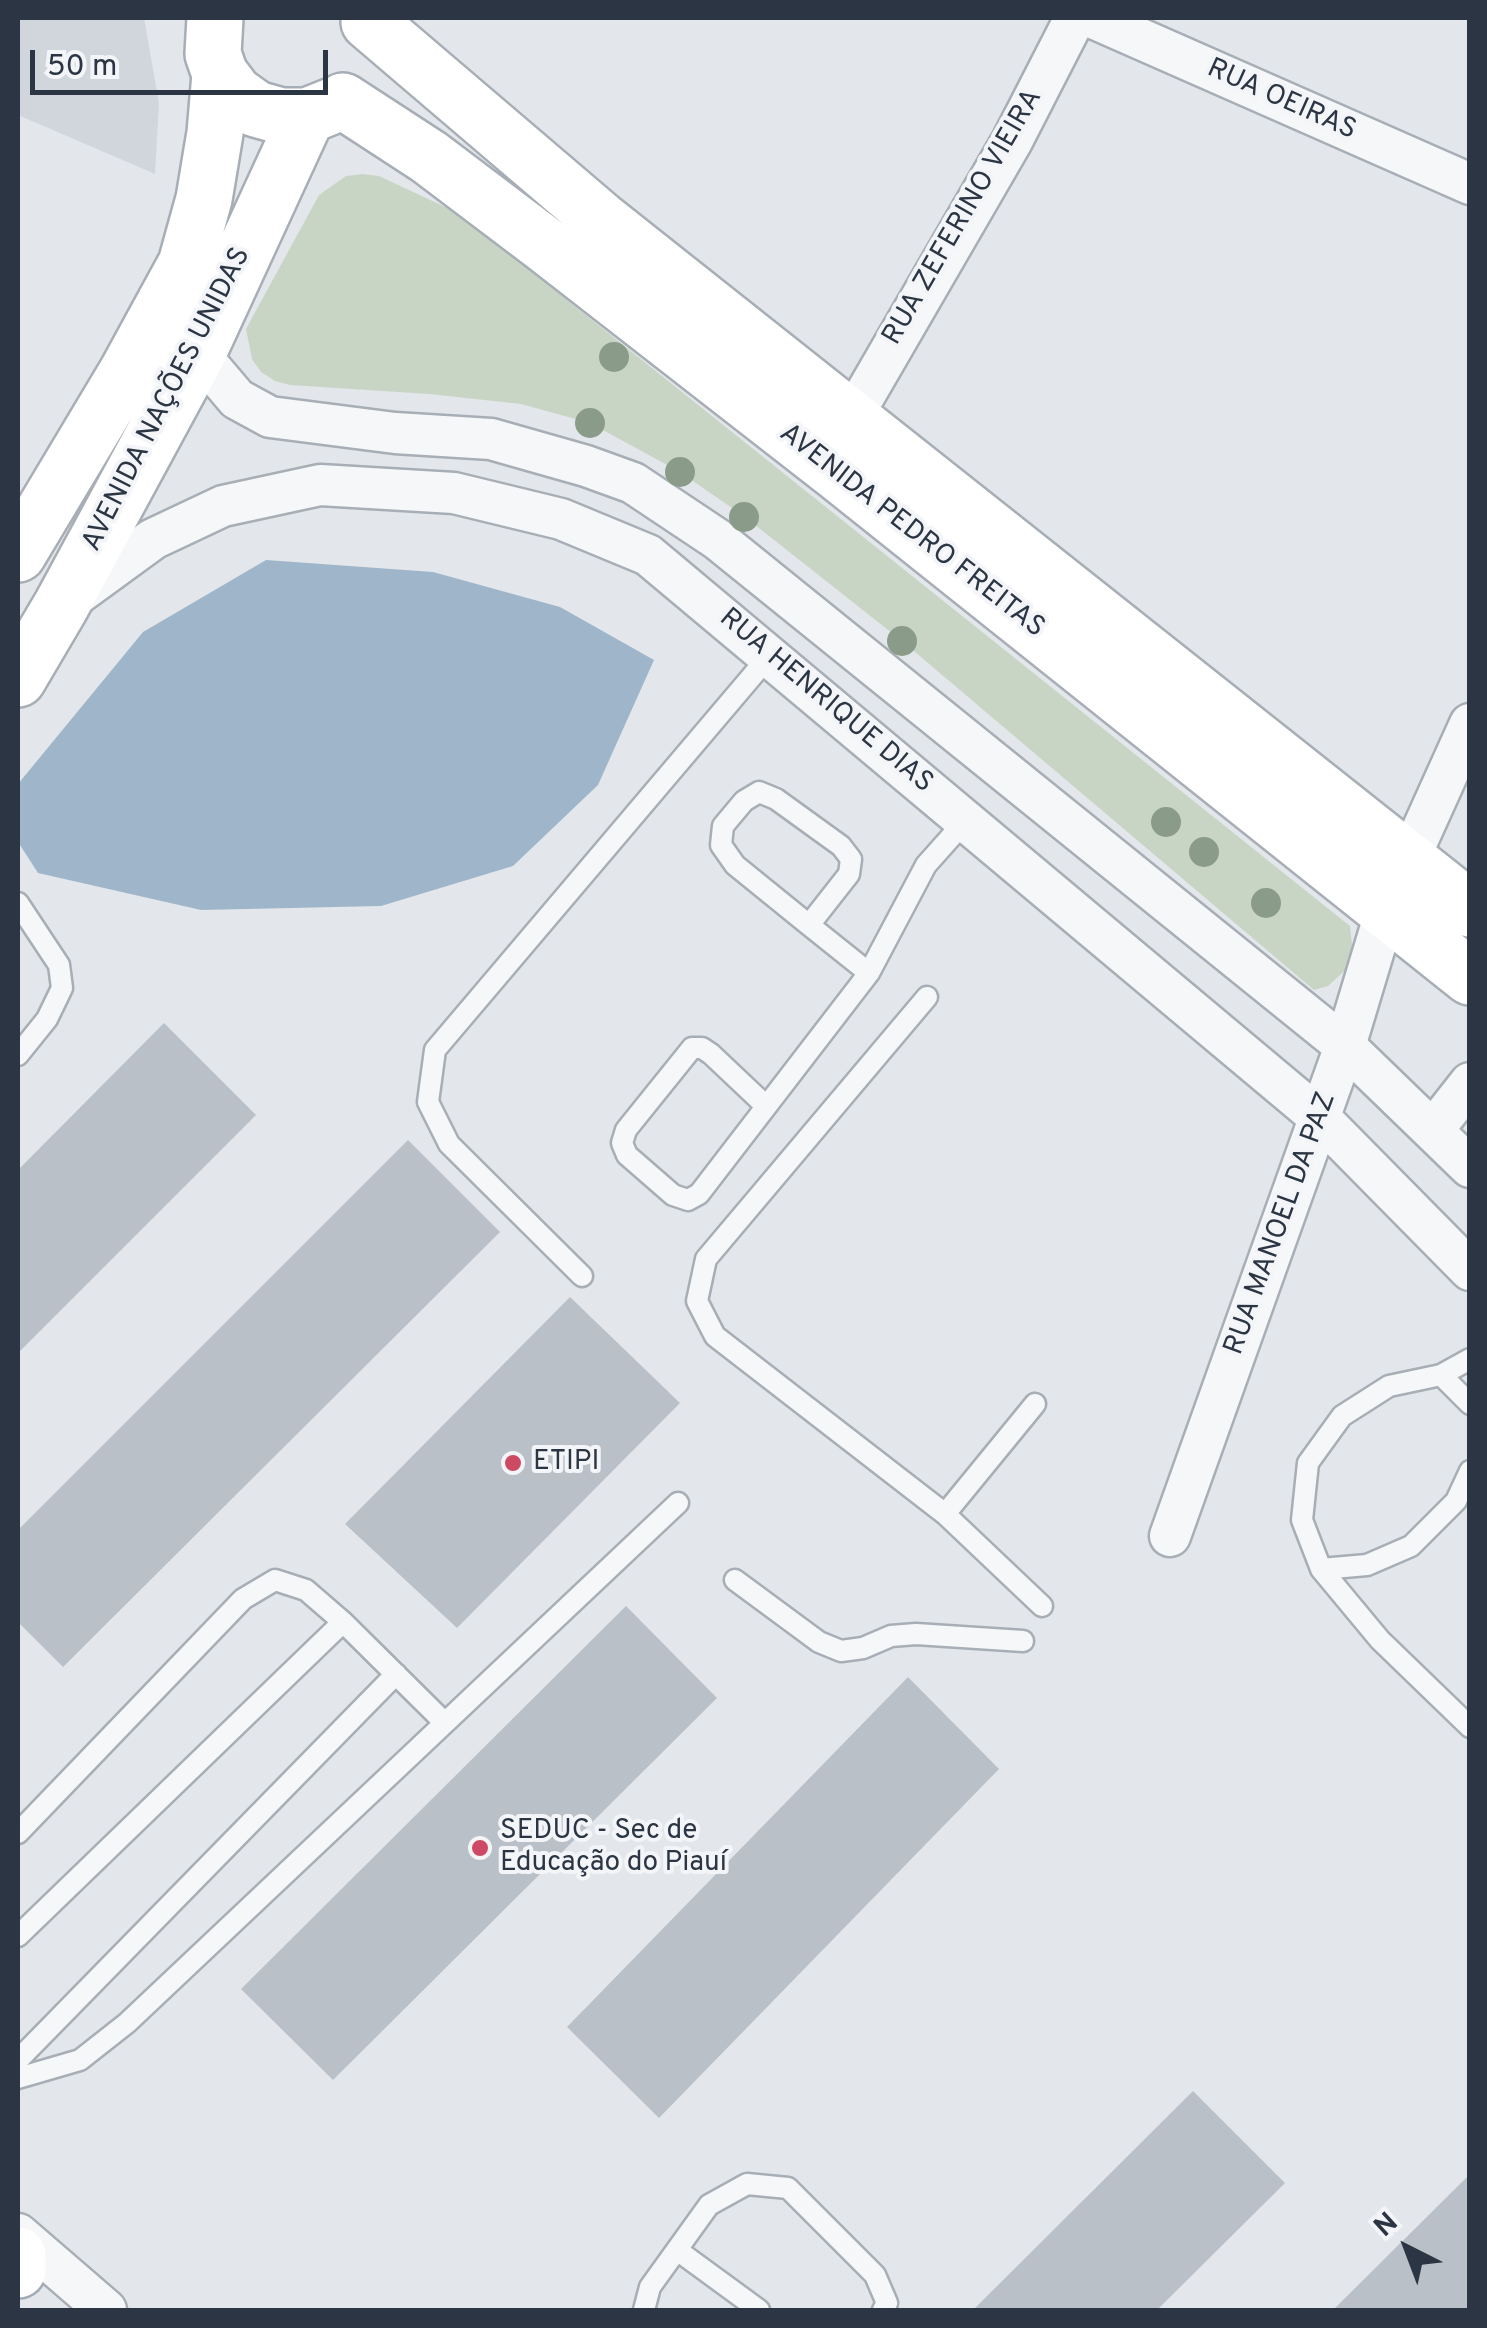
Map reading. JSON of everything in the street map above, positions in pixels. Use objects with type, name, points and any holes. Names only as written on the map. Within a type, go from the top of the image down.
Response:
[{"type":"main road","name":"AVENIDA NAÇÕES UNIDAS","points":[[18,554],[127,372],[186,264],[204,199],[215,133],[220,74],[213,54],[215,18]]},
{"type":"main road","name":"AVENIDA NAÇÕES UNIDAS","points":[[18,679],[198,353],[325,108],[367,61],[368,20]]},
{"type":"main road","name":"AVENIDA PEDRO FREITAS","points":[[368,20],[601,220],[1470,909]]},
{"type":"main road","points":[[220,74],[235,94],[256,109],[280,116],[325,108]]},
{"type":"main road","name":"AVENIDA PEDRO FREITAS","points":[[325,108],[428,157],[544,244],[1470,978]]},
{"type":"main road","points":[[18,2255],[18,2270]]},
{"type":"street","name":"RUA ZEFERINO VIEIRA","points":[[852,418],[1012,141],[1075,18]]},
{"type":"street","name":"RUA OEIRAS","points":[[1093,18],[1470,184]]},
{"type":"street","name":"RUA HENRIQUE DIAS","points":[[198,353],[236,398],[270,416],[395,433],[491,440],[586,466],[633,484],[717,539],[1345,1046],[1470,1167]]},
{"type":"street","name":"RUA HENRIQUE DIAS","points":[[61,606],[153,539],[223,506],[320,485],[454,493],[561,519],[648,555],[1319,1117],[1470,1270]]},
{"type":"street","points":[[770,656],[805,609]]},
{"type":"street","points":[[1407,860],[1470,724]]},
{"type":"street","name":"RUA MANOEL DA PAZ","points":[[1170,1536],[1345,1046],[1386,910],[1407,860]]},
{"type":"street","points":[[1433,1130],[1470,1083]]},
{"type":"street","points":[[18,2234],[106,2310]]},
{"type":"lane","points":[[582,1276],[450,1144],[428,1102],[435,1050],[770,656]]},
{"type":"lane","points":[[809,925],[850,874],[851,858],[841,846],[759,792],[744,800],[723,826],[721,846],[735,865],[809,925],[869,973]]},
{"type":"lane","points":[[766,1106],[712,1054],[692,1048],[626,1130],[622,1143],[628,1155],[673,1194],[688,1200],[699,1194],[869,973],[926,865],[967,820]]},
{"type":"lane","points":[[18,904],[59,965],[62,988],[47,1019],[18,1055]]},
{"type":"lane","points":[[928,997],[706,1260],[697,1301],[715,1336],[945,1514],[1042,1606]]},
{"type":"lane","points":[[1470,1359],[1440,1375],[1389,1386],[1342,1416],[1308,1463],[1302,1520],[1321,1569],[1380,1640],[1470,1728]]},
{"type":"lane","points":[[1440,1375],[1470,1404]]},
{"type":"lane","points":[[945,1514],[1035,1404]]},
{"type":"lane","points":[[1321,1569],[1367,1565],[1411,1546],[1456,1502],[1470,1471]]},
{"type":"lane","points":[[18,2078],[80,2060],[127,2023],[678,1502]]},
{"type":"lane","points":[[18,1833],[243,1599],[275,1580],[306,1590],[445,1723]]},
{"type":"lane","points":[[735,1580],[819,1642],[841,1651],[863,1648],[891,1636],[916,1634],[1022,1641]]},
{"type":"lane","points":[[18,1936],[343,1622]]},
{"type":"lane","points":[[18,2060],[396,1674]]},
{"type":"lane","points":[[644,2310],[650,2288],[708,2205],[747,2184],[788,2188],[874,2275],[887,2303],[883,2310]]},
{"type":"lane","points":[[677,2250],[759,2310]]},
{"type":"shaded area","points":[[18,18],[144,18],[159,103],[155,174],[18,115]]},
{"type":"green space","points":[[346,176],[379,176],[458,213],[1350,926],[1353,954],[1349,967],[1328,986],[1314,990],[902,641],[745,517],[680,472],[590,423],[521,404],[290,385],[261,372],[252,359],[246,329],[319,195]]},
{"type":"water","points":[[266,560],[433,572],[560,607],[654,660],[598,785],[513,866],[381,906],[201,910],[38,873],[18,842],[18,784],[143,632]]},
{"type":"building","points":[[164,1023],[256,1115],[18,1353],[18,1170]]},
{"type":"building","points":[[408,1140],[500,1232],[63,1667],[18,1622],[18,1530]]},
{"type":"building","name":"ETIPI","points":[[570,1297],[680,1403],[457,1628],[345,1524]]},
{"type":"building","points":[[626,1606],[717,1698],[333,2080],[241,1989]]},
{"type":"building","points":[[908,1677],[999,1769],[659,2118],[567,2027]]},
{"type":"building","points":[[1193,2091],[1285,2183],[1157,2310],[973,2310]]},
{"type":"building","points":[[1467,2177],[1470,2310],[1333,2310]]},
{"type":"place","name":"ETIPI","points":[[513,1463]]},
{"type":"place","name":"SEDUC - Sec de Educação do Piauí","points":[[480,1848]]}]
